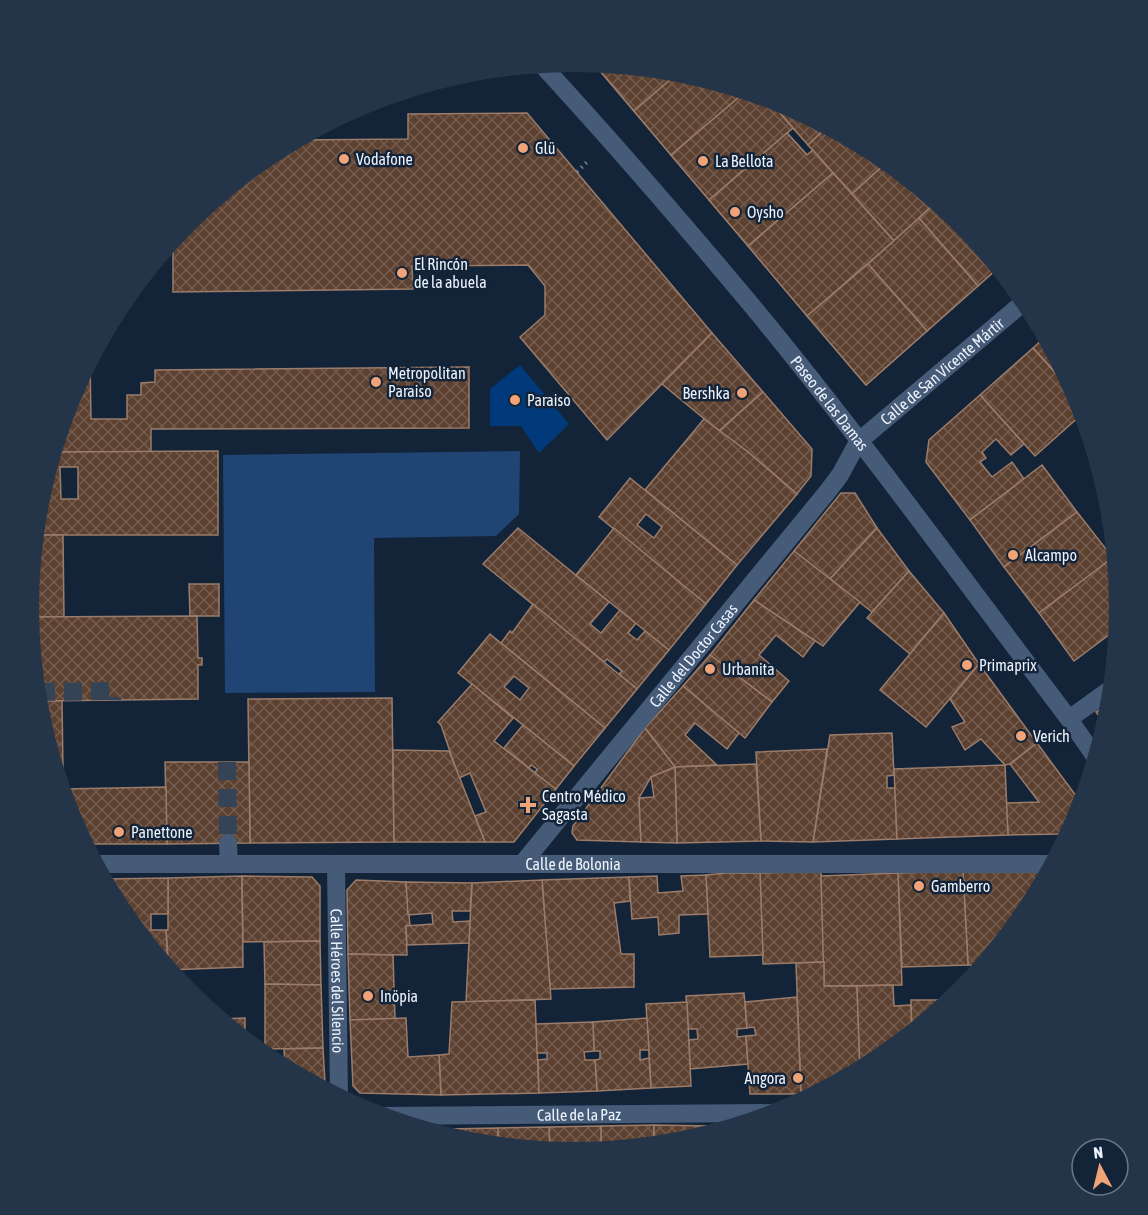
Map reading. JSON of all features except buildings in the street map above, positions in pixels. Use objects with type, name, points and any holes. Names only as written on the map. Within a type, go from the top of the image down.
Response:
[{"type":"street","name":"Paseo de las Damas","points":[[550,73],[611,140],[749,302],[1069,718],[1090,749]]},
{"type":"street","name":"Calle de San Vicente Mártir","points":[[858,442],[1018,308]]},
{"type":"street","name":"Calle del Doctor Casas","points":[[522,864],[828,491],[840,475],[858,442]]},
{"type":"street","points":[[1069,718],[1101,695]]},
{"type":"street","points":[[228,843],[229,864]]},
{"type":"street","name":"Calle de Bolonia","points":[[105,864],[1043,864]]},
{"type":"street","name":"Calle Héroes del Silencio","points":[[336,864],[339,1088]]},
{"type":"street","name":"Calle de la Paz","points":[[408,1116],[748,1113]]},
{"type":"path","points":[[577,172],[587,162]]},
{"type":"shaded area","points":[[520,365],[569,424],[539,453],[521,426],[490,426],[490,389]]},
{"type":"shaded area","points":[[520,451],[519,514],[496,536],[374,538],[375,692],[225,693],[223,455]]},
{"type":"tunnel","points":[[46,692],[112,691],[112,700]]},
{"type":"tunnel","points":[[227,762],[228,843]]},
{"type":"place","name":"Glü","points":[[523,148]]},
{"type":"place","name":"Vodafone","points":[[344,159]]},
{"type":"place","name":"La Bellota","points":[[703,161]]},
{"type":"place","name":"Oysho","points":[[735,212]]},
{"type":"place","name":"El Rincón de la abuela","points":[[402,273]]},
{"type":"place","name":"Metropolitan Paraiso","points":[[376,382]]},
{"type":"place","name":"Bershka","points":[[742,393]]},
{"type":"place","name":"Paraiso","points":[[515,400]]},
{"type":"place","name":"Alcampo","points":[[1013,555]]},
{"type":"place","name":"Primaprix","points":[[967,665]]},
{"type":"place","name":"Urbanita","points":[[710,669]]},
{"type":"place","name":"Verich","points":[[1021,736]]},
{"type":"place","name":"Centro Médico Sagasta","points":[[528,805]]},
{"type":"place","name":"Panettone","points":[[119,832]]},
{"type":"place","name":"Gamberro","points":[[919,886]]},
{"type":"place","name":"Inöpia","points":[[368,996]]},
{"type":"place","name":"Angora","points":[[798,1078]]}]
